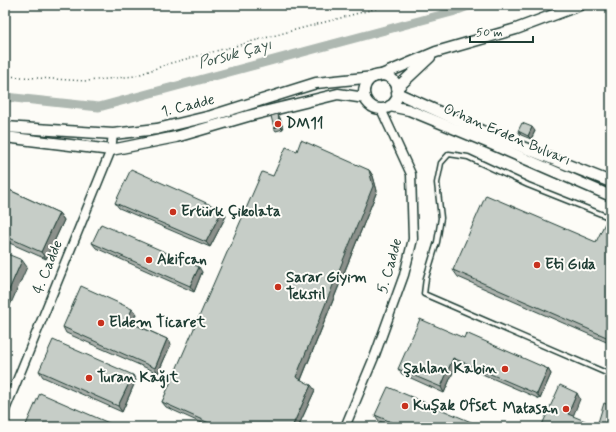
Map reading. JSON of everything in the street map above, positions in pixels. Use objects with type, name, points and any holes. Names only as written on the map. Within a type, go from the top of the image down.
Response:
[{"type":"street","name":"1. Cadde","points":[[5,127],[114,134],[157,129],[212,116],[316,83],[377,76],[436,52],[516,29],[580,5]]},
{"type":"street","points":[[385,108],[396,98],[397,90],[436,52]]},
{"type":"street","points":[[365,98],[364,88],[366,83],[377,76]]},
{"type":"street","name":"Orhan Erden Bulvarı","points":[[377,76],[385,76],[390,79],[397,90],[482,131],[611,182]]},
{"type":"street","name":"1. Cadde","points":[[5,137],[111,150],[176,137],[248,116],[338,94],[365,98]]},
{"type":"street","name":"Orhan Erden Bulvarı","points":[[365,98],[371,106],[416,113],[611,196]]},
{"type":"street","name":"5. Cadde","points":[[345,427],[383,333],[404,275],[413,239],[411,174],[385,108]]},
{"type":"street","name":"4. Cadde","points":[[5,410],[111,150],[114,134]]},
{"type":"lane","points":[[611,218],[528,185],[468,156],[449,154],[440,163],[437,183],[440,218],[436,242],[426,278],[424,294],[611,375]]},
{"type":"path","points":[[5,76],[86,82],[135,76],[171,63],[389,5]]},
{"type":"building","points":[[278,114],[280,126],[274,128],[271,116]]},
{"type":"building","points":[[522,123],[532,127],[528,136],[518,131]]},
{"type":"building","name":"Sarar Giyim Tekstil","points":[[301,140],[369,170],[373,186],[296,377],[311,385],[292,427],[218,427],[162,402],[262,172],[273,176],[286,147],[297,151]]},
{"type":"building","name":"Ertürk Çikolata","points":[[131,169],[222,210],[206,242],[115,203]]},
{"type":"building","points":[[5,188],[59,213],[41,252],[5,236]]},
{"type":"building","name":"Eti Gıda","points":[[486,195],[596,242],[605,223],[611,226],[611,339],[453,270]]},
{"type":"building","name":"Akifcan","points":[[101,224],[199,267],[190,286],[92,243]]},
{"type":"building","points":[[5,253],[22,260],[5,299]]},
{"type":"building","points":[[81,286],[132,309],[127,321],[167,339],[155,368],[63,327]]},
{"type":"building","points":[[420,319],[464,338],[466,333],[548,369],[537,394],[453,358],[441,387],[398,369]]},
{"type":"building","name":"Turan Kağıt","points":[[53,340],[133,375],[118,406],[39,371]]},
{"type":"building","points":[[560,385],[577,393],[568,414],[597,426],[604,403],[611,406],[611,427],[541,427]]},
{"type":"building","name":"Kuşak Ofset","points":[[388,387],[483,427],[403,427],[375,415]]},
{"type":"building","points":[[40,393],[118,427],[25,427]]},
{"type":"waterway","name":"Porsuk Çayı","points":[[5,97],[99,107],[452,12],[471,5]]},
{"type":"place","name":"DM11","points":[[278,124]]},
{"type":"place","name":"Ertürk Çikolata","points":[[173,212]]},
{"type":"place","name":"Akifcan","points":[[149,260]]},
{"type":"place","name":"Eti Gıda","points":[[537,265]]},
{"type":"place","name":"Sarar Giyim Tekstil","points":[[278,287]]},
{"type":"place","name":"Eldem Ticaret","points":[[101,323]]},
{"type":"place","name":"Şahlan Kabin","points":[[505,369]]},
{"type":"place","name":"Turan Kağıt","points":[[89,378]]},
{"type":"place","name":"Kuşak Ofset","points":[[405,406]]},
{"type":"place","name":"Matasan","points":[[566,409]]}]
